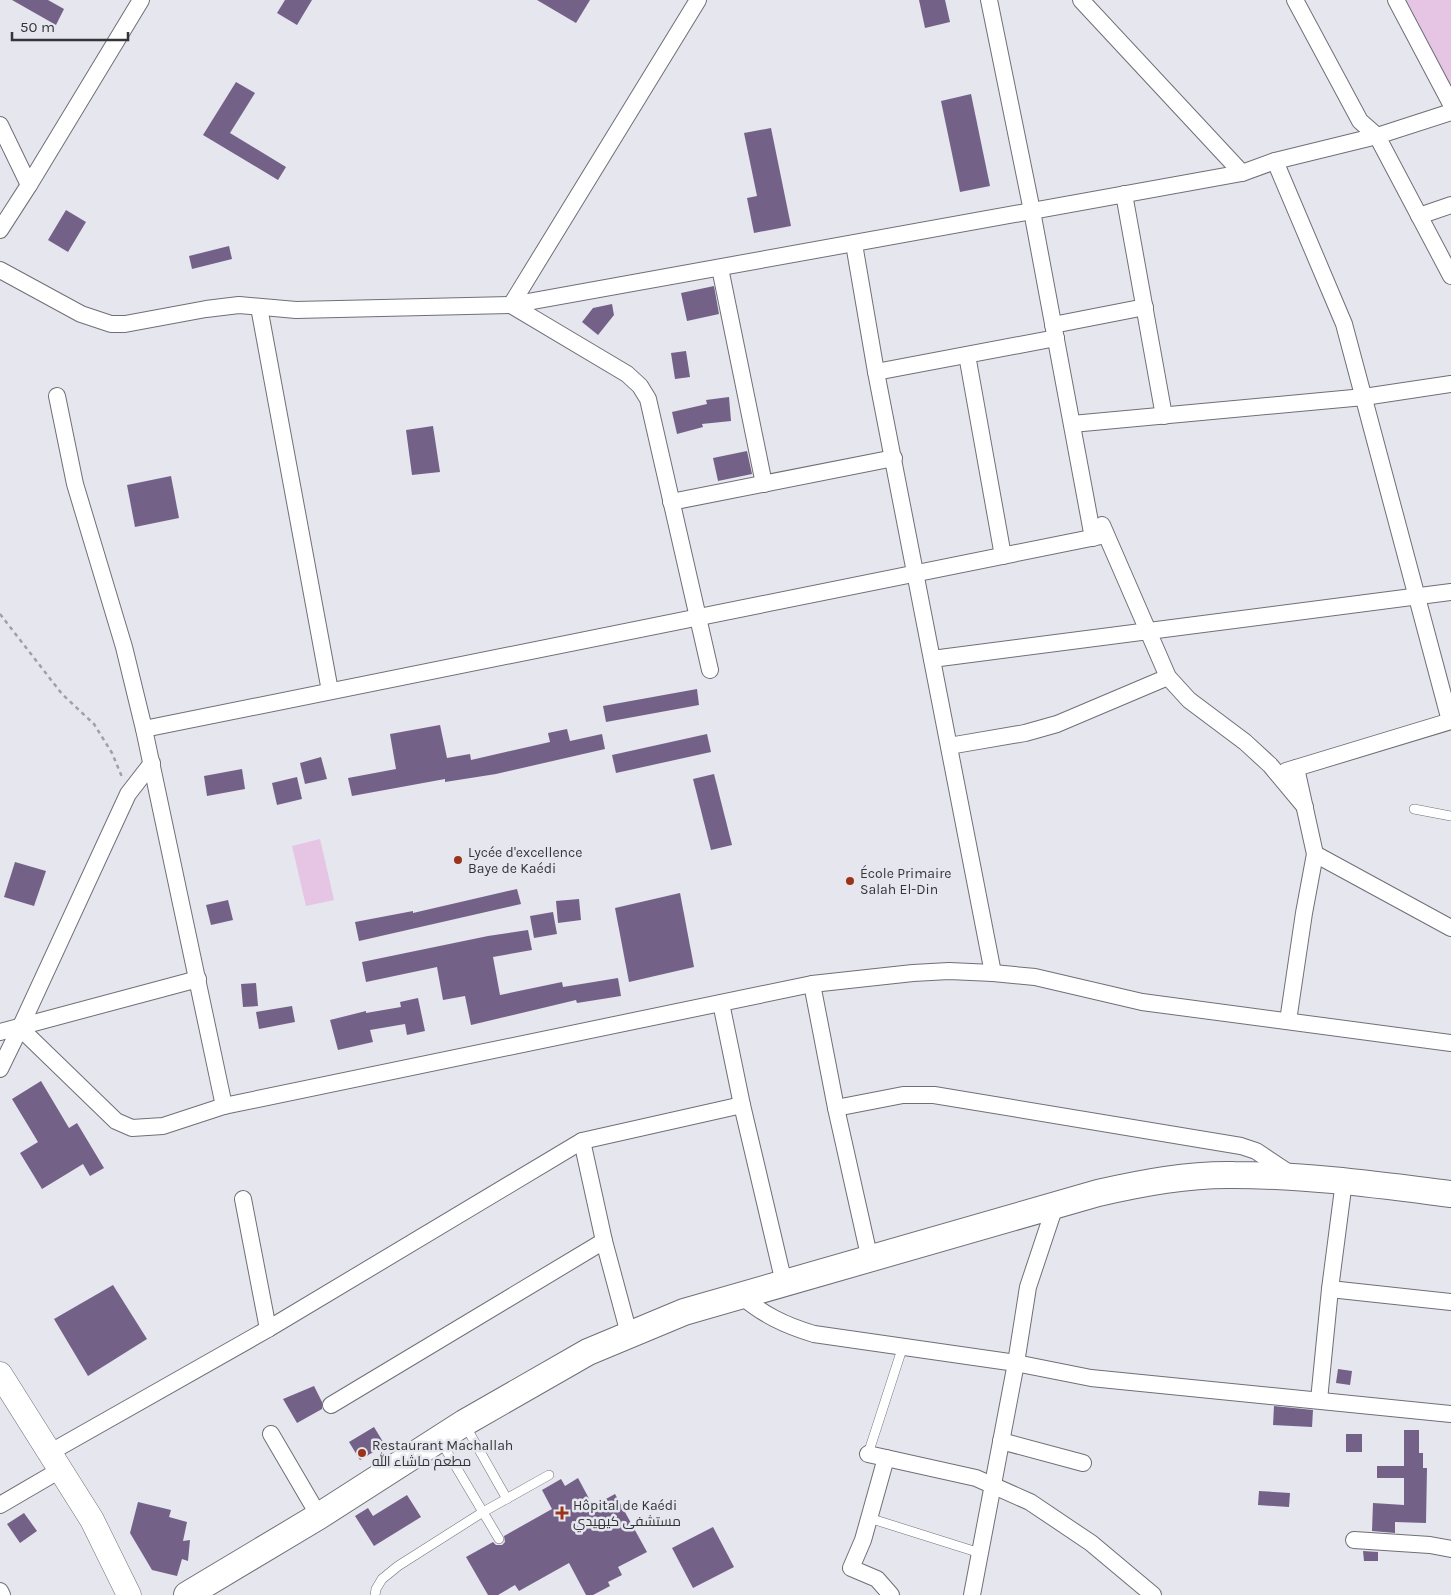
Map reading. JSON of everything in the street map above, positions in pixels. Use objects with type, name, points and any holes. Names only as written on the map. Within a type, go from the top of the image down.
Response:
[{"type":"main road","points":[[187,1595],[319,1516],[464,1423],[588,1352],[684,1312],[1136,1184],[1233,1175],[1344,1181],[1451,1194]]},
{"type":"street","points":[[0,230],[141,0]]},
{"type":"street","points":[[511,306],[698,0]]},
{"type":"street","points":[[989,0],[1032,211],[1084,493],[1100,536],[1149,631],[1168,677],[1189,700],[1245,742],[1277,774],[1305,807]]},
{"type":"street","points":[[1081,0],[1242,173]]},
{"type":"street","points":[[1295,0],[1360,121],[1377,136],[1451,276]]},
{"type":"street","points":[[1396,0],[1451,104]]},
{"type":"street","points":[[0,270],[81,314],[111,324],[124,324],[239,305],[296,310],[511,306],[1242,173],[1275,161],[1377,136],[1451,112]]},
{"type":"street","points":[[0,125],[29,185]]},
{"type":"street","points":[[1275,161],[1344,324],[1451,721],[1277,774]]},
{"type":"street","points":[[1124,194],[1164,416]]},
{"type":"street","points":[[1419,216],[1451,205]]},
{"type":"street","points":[[854,244],[876,372],[993,973]]},
{"type":"street","points":[[720,268],[764,484]]},
{"type":"street","points":[[511,306],[627,374],[640,386],[648,399],[710,670]]},
{"type":"street","points":[[259,307],[330,691]]},
{"type":"street","points":[[876,372],[967,355],[1144,307]]},
{"type":"street","points":[[967,355],[1003,556]]},
{"type":"street","points":[[1072,424],[1364,397],[1451,384]]},
{"type":"street","points":[[57,396],[75,484],[124,647],[152,763],[224,1106]]},
{"type":"street","points":[[671,502],[894,458]]},
{"type":"street","points":[[144,729],[1100,536]]},
{"type":"street","points":[[932,659],[1451,592]]},
{"type":"street","points":[[949,746],[1039,730],[1168,677]]},
{"type":"street","points":[[0,1069],[128,794],[152,763]]},
{"type":"street","points":[[1288,1021],[1304,913],[1316,854],[1296,768]]},
{"type":"street","points":[[1316,854],[1451,928]]},
{"type":"street","points":[[20,1028],[116,1121],[132,1128],[163,1126],[224,1106],[812,984],[913,973],[948,971],[1035,977],[1142,1002],[1451,1043]]},
{"type":"street","points":[[0,1032],[198,979]]},
{"type":"street","points":[[812,984],[836,1108],[870,1260]]},
{"type":"street","points":[[721,1003],[742,1105],[784,1283]]},
{"type":"street","points":[[836,1108],[904,1095],[934,1095],[1241,1146],[1256,1151],[1296,1178]]},
{"type":"street","points":[[0,1505],[55,1462],[268,1329],[582,1141],[742,1105]]},
{"type":"street","points":[[582,1141],[604,1240],[629,1334]]},
{"type":"street","points":[[1319,1400],[1330,1289],[1344,1181]]},
{"type":"street","points":[[244,1199],[268,1329]]},
{"type":"street","points":[[972,1595],[1016,1363],[1028,1287],[1055,1206]]},
{"type":"street","points":[[331,1405],[604,1240]]},
{"type":"street","points":[[1330,1289],[1451,1302]]},
{"type":"street","points":[[740,1295],[769,1317],[796,1329],[814,1334],[1016,1363],[1091,1378],[1451,1414]]},
{"type":"street","points":[[0,1374],[92,1520],[129,1595]]},
{"type":"street","points":[[271,1434],[319,1516]]},
{"type":"street","points":[[1001,1441],[1083,1463]]},
{"type":"street","points":[[868,1454],[976,1478],[1030,1502],[1091,1543],[1148,1593]]},
{"type":"street","points":[[886,1458],[863,1540],[851,1568],[877,1579],[891,1595]]},
{"type":"street","points":[[1354,1540],[1430,1545],[1451,1549]]},
{"type":"street","points":[[0,1591],[2,1595]]},
{"type":"lane","points":[[1414,809],[1451,816]]},
{"type":"lane","points":[[868,1454],[903,1346]]},
{"type":"lane","points":[[464,1423],[507,1499]]},
{"type":"lane","points":[[440,1439],[499,1539]]},
{"type":"lane","points":[[375,1595],[382,1579],[398,1566],[482,1512],[549,1475]]},
{"type":"lane","points":[[869,1518],[980,1552]]},
{"type":"path","points":[[0,614],[62,694],[94,724],[112,753],[128,794]]},
{"type":"shaded area","points":[[1404,0],[1451,0],[1451,91]]},
{"type":"shaded area","points":[[320,839],[334,900],[306,906],[292,846]]},
{"type":"building","points":[[12,0],[48,0],[64,9],[56,25]]},
{"type":"building","points":[[285,0],[312,0],[297,25],[277,13]]},
{"type":"building","points":[[537,0],[590,0],[576,23]]},
{"type":"building","points":[[919,0],[945,0],[950,22],[925,28]]},
{"type":"building","points":[[236,82],[255,93],[230,133],[286,167],[278,180],[203,135]]},
{"type":"building","points":[[971,94],[990,186],[960,192],[941,101]]},
{"type":"building","points":[[771,128],[791,226],[754,233],[747,198],[757,196],[744,133]]},
{"type":"building","points":[[66,210],[86,222],[68,252],[48,240]]},
{"type":"building","points":[[229,246],[232,259],[192,269],[189,256]]},
{"type":"building","points":[[714,286],[719,314],[687,321],[681,293]]},
{"type":"building","points":[[612,304],[614,315],[598,335],[582,322],[593,308]]},
{"type":"building","points":[[686,351],[690,377],[675,379],[671,353]]},
{"type":"building","points":[[729,397],[731,421],[702,424],[703,427],[677,434],[672,412],[707,404],[706,400]]},
{"type":"building","points":[[433,426],[440,472],[412,475],[406,430]]},
{"type":"building","points":[[747,451],[752,474],[718,481],[713,458]]},
{"type":"building","points":[[171,476],[179,518],[135,527],[127,485]]},
{"type":"building","points":[[697,689],[699,705],[606,722],[603,706]]},
{"type":"building","points":[[440,725],[447,758],[470,754],[471,760],[550,742],[548,733],[567,729],[570,741],[602,734],[605,749],[496,774],[445,782],[445,779],[352,796],[348,778],[396,769],[390,734]]},
{"type":"building","points":[[707,734],[711,752],[616,773],[612,755]]},
{"type":"building","points":[[321,757],[327,779],[305,784],[300,763]]},
{"type":"building","points":[[242,769],[245,789],[207,796],[204,776]]},
{"type":"building","points":[[714,774],[732,845],[711,850],[693,779]]},
{"type":"building","points":[[297,777],[302,799],[277,805],[272,783]]},
{"type":"building","points":[[15,862],[46,871],[34,906],[4,897]]},
{"type":"building","points":[[517,889],[521,904],[359,941],[355,922],[413,911],[413,913]]},
{"type":"building","points":[[680,893],[694,967],[629,982],[615,908]]},
{"type":"building","points":[[579,899],[581,920],[558,923],[556,901]]},
{"type":"building","points":[[228,900],[233,920],[211,925],[206,905]]},
{"type":"building","points":[[553,912],[557,934],[534,938],[530,916]]},
{"type":"building","points":[[528,930],[532,950],[493,957],[500,995],[562,982],[563,987],[618,978],[621,996],[577,1003],[576,1000],[471,1025],[465,996],[443,1000],[437,967],[366,982],[362,962],[488,936]]},
{"type":"building","points":[[256,983],[258,1006],[243,1007],[241,984]]},
{"type":"building","points":[[418,998],[425,1031],[407,1035],[405,1024],[370,1030],[373,1042],[338,1050],[330,1020],[366,1011],[366,1013],[401,1007],[400,1002]]},
{"type":"building","points":[[292,1006],[295,1022],[259,1029],[256,1012]]},
{"type":"building","points":[[41,1081],[69,1128],[77,1123],[104,1168],[90,1176],[83,1164],[42,1189],[20,1153],[38,1142],[12,1099]]},
{"type":"building","points":[[113,1285],[147,1339],[88,1376],[54,1319]]},
{"type":"building","points":[[1338,1369],[1352,1371],[1350,1385],[1336,1383]]},
{"type":"building","points":[[314,1386],[322,1402],[322,1409],[297,1423],[283,1399]]},
{"type":"building","points":[[1274,1406],[1313,1410],[1312,1427],[1273,1425]]},
{"type":"building","points":[[374,1427],[385,1445],[360,1460],[349,1442]]},
{"type":"building","points":[[1404,1430],[1419,1430],[1419,1453],[1423,1453],[1423,1468],[1427,1468],[1426,1523],[1395,1522],[1395,1533],[1372,1531],[1373,1503],[1404,1505],[1404,1478],[1377,1478],[1377,1466],[1404,1466]]},
{"type":"building","points":[[1346,1434],[1362,1434],[1362,1452],[1346,1452]]},
{"type":"building","points":[[578,1478],[593,1506],[615,1494],[647,1552],[618,1567],[622,1575],[608,1582],[610,1586],[593,1595],[586,1595],[569,1563],[519,1591],[515,1585],[498,1595],[488,1595],[466,1557],[493,1542],[496,1545],[502,1545],[505,1542],[504,1536],[552,1509],[542,1490],[561,1479],[565,1486]]},
{"type":"building","points":[[1259,1491],[1290,1493],[1289,1507],[1258,1505]]},
{"type":"building","points":[[407,1495],[421,1517],[374,1546],[355,1516],[368,1508],[373,1516]]},
{"type":"building","points":[[138,1502],[171,1510],[169,1517],[187,1522],[183,1541],[190,1540],[188,1561],[182,1559],[177,1576],[152,1570],[130,1533]]},
{"type":"building","points":[[24,1513],[37,1531],[20,1543],[7,1524]]},
{"type":"building","points":[[713,1527],[734,1567],[693,1588],[672,1548]]},
{"type":"building","points":[[1363,1551],[1378,1552],[1378,1561],[1364,1561]]},
{"type":"place","name":"Lycée d'excellence Baye de Kaédi","points":[[458,860]]},
{"type":"place","name":"École Primaire Salah El-Din","points":[[850,881]]},
{"type":"place","name":"Restaurant Machallah مطعم ماشاء الله","points":[[362,1453]]},
{"type":"place","name":"Hôpital de Kaédi مستشفى كيهيدي","points":[[562,1513]]}]
